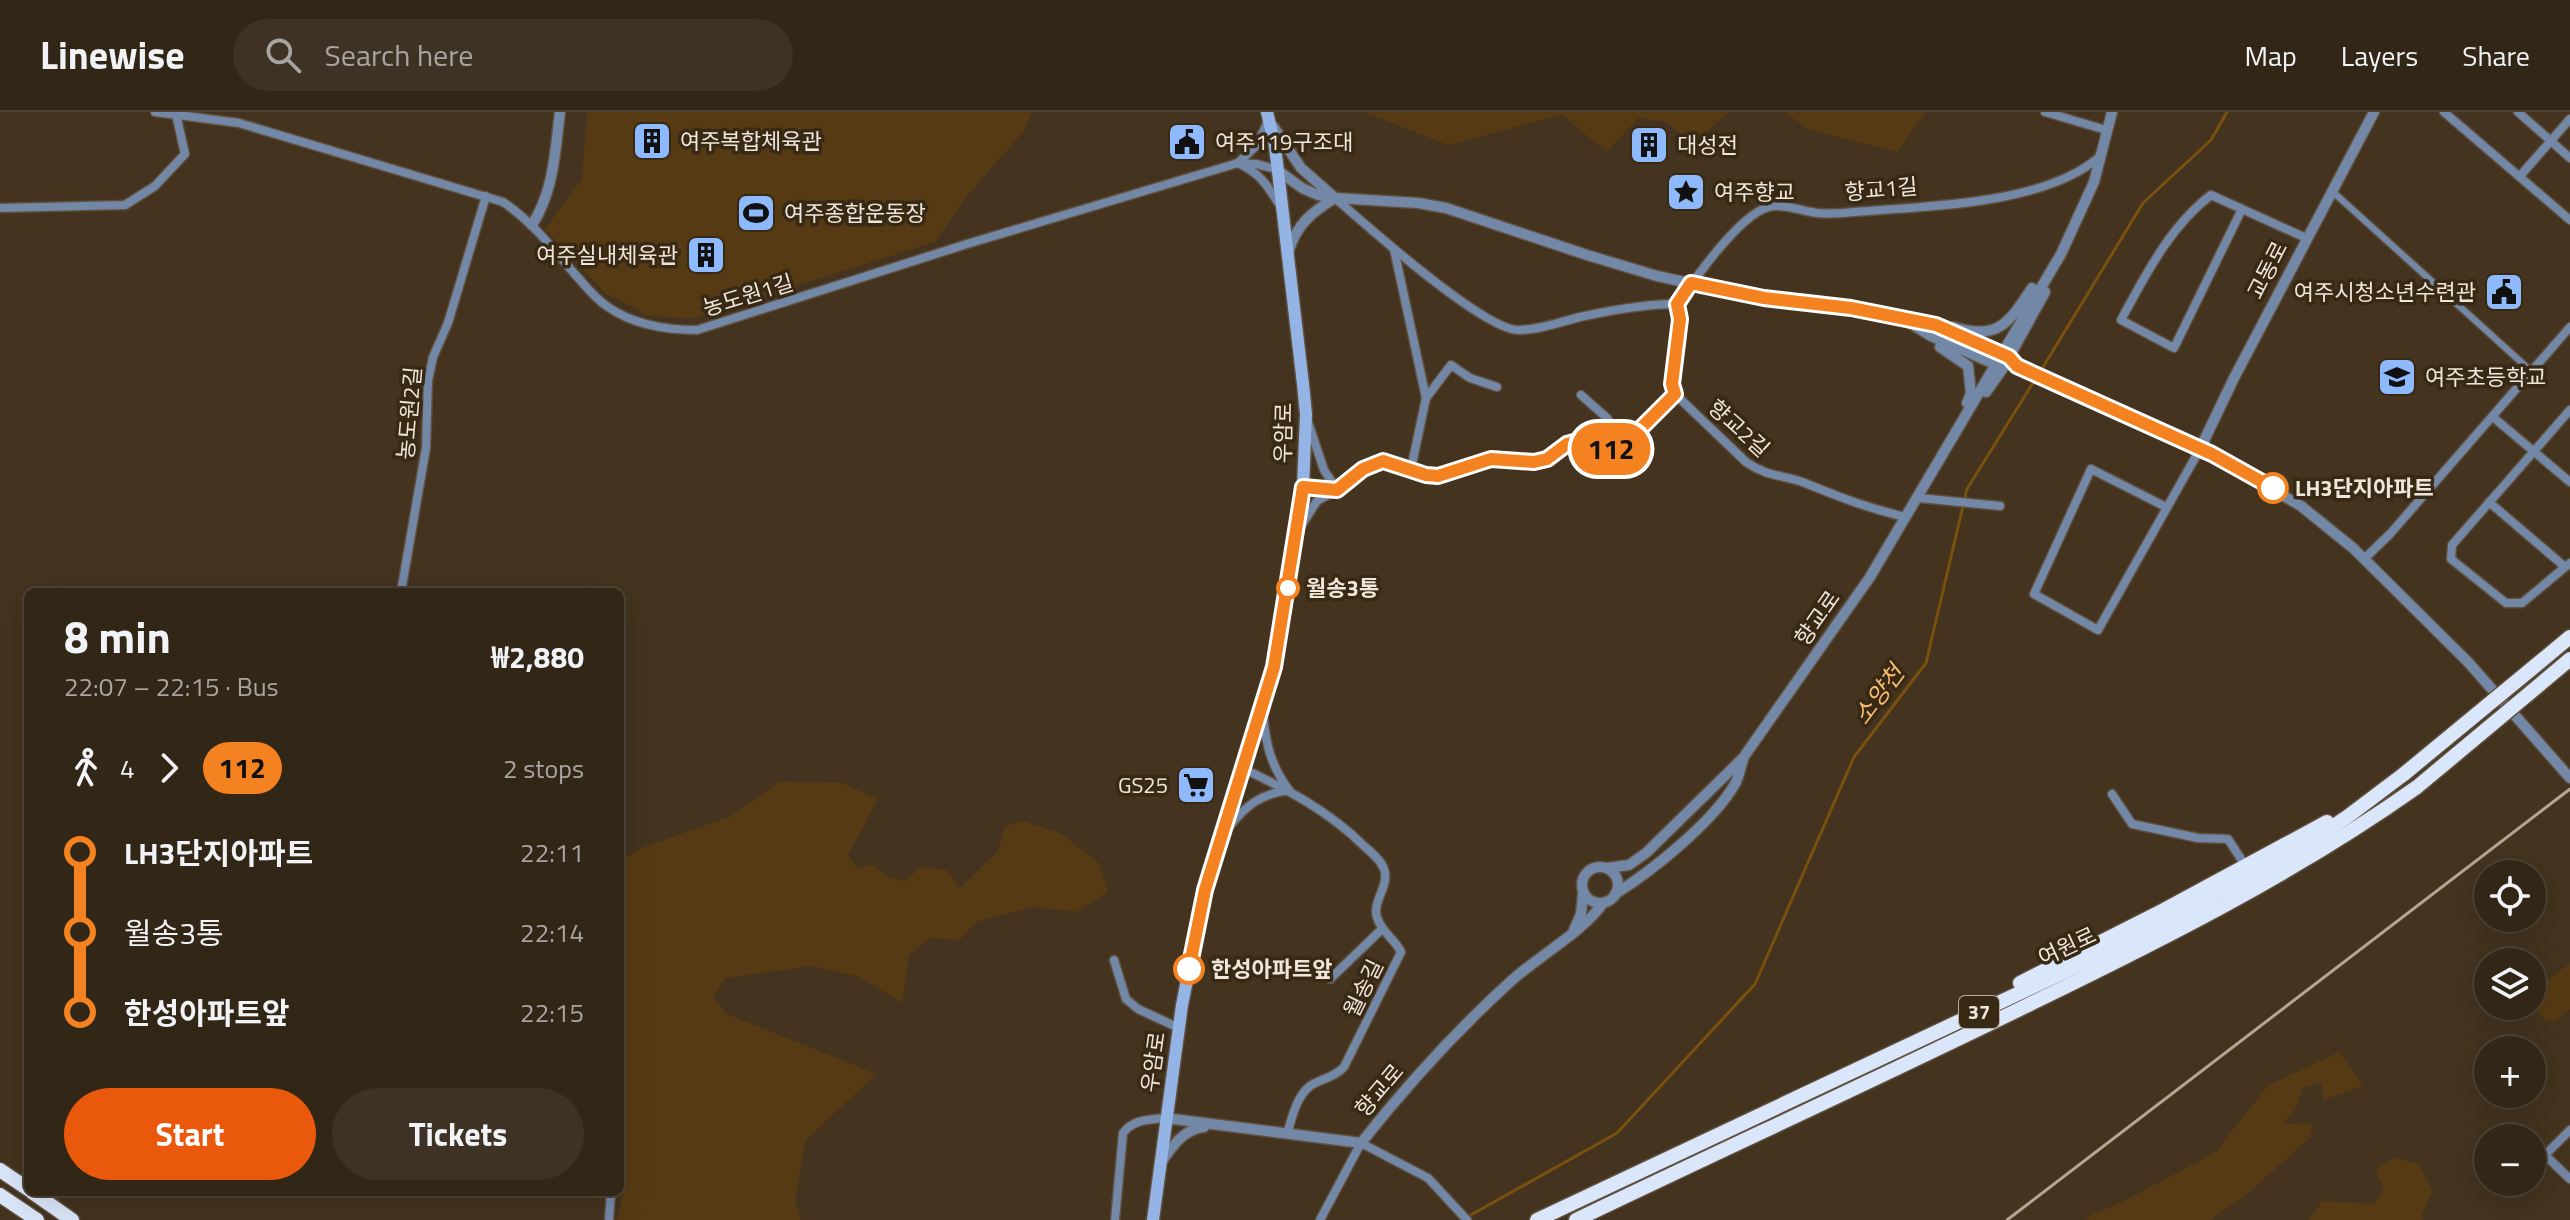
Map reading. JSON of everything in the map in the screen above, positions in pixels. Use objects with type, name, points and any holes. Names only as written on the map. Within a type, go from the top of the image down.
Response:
[{"type":"highway","name":"여원로","points":[[1537,1220],[2132,940],[2296,851],[2404,774],[2570,637]]},
{"type":"highway","name":"여원로","points":[[1576,1220],[1912,1062],[2137,952],[2273,881],[2365,824],[2417,787],[2570,659]]},
{"type":"highway","points":[[1971,1016],[2003,991],[2164,910],[2322,823],[2347,817]]},
{"type":"highway","points":[[0,1170],[24,1187]]},
{"type":"highway","points":[[0,1195],[37,1220]]},
{"type":"highway","points":[[37,1196],[72,1220]]},
{"type":"main road","name":"우암로","points":[[1153,1220],[1179,1028],[1205,890],[1274,667],[1303,487],[1306,414],[1299,339],[1275,146],[1268,115]]},
{"type":"street","name":"농도원1길","points":[[155,112],[239,123],[503,202],[532,225],[608,308],[671,330],[697,330],[967,244],[1238,163],[1276,169]]},
{"type":"street","points":[[532,225],[550,189],[560,112]]},
{"type":"street","points":[[2045,112],[2106,130]]},
{"type":"street","name":"향교로","points":[[1607,868],[1629,865],[1646,853],[1743,758],[1870,577],[1956,431],[1967,420],[2045,291],[2046,277],[2081,215],[2094,182],[2112,112]]},
{"type":"street","name":"교동로","points":[[2200,449],[2306,238],[2374,112]]},
{"type":"street","points":[[2444,112],[2570,220]]},
{"type":"street","points":[[2518,112],[2570,158]]},
{"type":"street","points":[[0,208],[125,205],[155,186],[185,154],[176,114]]},
{"type":"street","points":[[1268,115],[1257,145],[1238,163],[1253,170],[1266,182],[1281,207]]},
{"type":"street","points":[[1268,115],[1301,168],[1335,198],[1394,249],[1484,316],[1512,330],[1626,307],[1677,304],[1680,319],[1672,384],[1675,394],[1623,446],[1604,449],[1574,442],[1547,459],[1534,462],[1491,459],[1438,476],[1383,461],[1373,463],[1317,501],[1296,535]]},
{"type":"street","points":[[2520,176],[2570,119]]},
{"type":"street","name":"향교1길","points":[[1677,304],[1691,283],[1747,218],[1757,211],[1784,206],[1819,213],[1843,213],[1998,198],[2049,186],[2083,171],[2098,158]]},
{"type":"street","points":[[1276,169],[1302,188],[1335,198],[1418,203],[1446,208],[1587,255],[1691,283],[1764,298],[1851,308],[1936,325],[2005,355],[2021,368],[2244,471],[2301,506],[2364,559],[2468,662],[2570,778]]},
{"type":"street","points":[[2332,191],[2531,371]]},
{"type":"street","points":[[2242,209],[2174,348],[2121,320],[2151,265],[2195,206],[2211,195],[2242,209],[2306,238]]},
{"type":"street","name":"농도원2길","points":[[402,588],[426,448],[428,381],[433,357],[448,323],[486,196]]},
{"type":"street","points":[[1287,256],[1302,222],[1313,211],[1335,198]]},
{"type":"street","points":[[1394,249],[1426,398],[1411,469]]},
{"type":"street","points":[[1936,325],[1942,323],[1978,332],[1993,331],[2005,325],[2033,286],[2046,277]]},
{"type":"street","points":[[1907,321],[1931,336],[1998,366],[2021,368]]},
{"type":"street","points":[[2364,559],[2390,534],[2570,327]]},
{"type":"street","points":[[1931,336],[1938,346],[1968,366],[1971,393],[1956,431]]},
{"type":"street","points":[[1426,398],[1451,365],[1470,378],[1497,387]]},
{"type":"street","name":"향교2길","points":[[1675,394],[1759,471],[1802,482],[1848,502],[1906,517]]},
{"type":"street","points":[[1581,395],[1607,418],[1623,446]]},
{"type":"street","points":[[2489,502],[2568,565],[2522,603],[2506,603],[2451,559],[2452,545],[2489,502],[2570,410]]},
{"type":"street","points":[[1306,414],[1324,470],[1337,490]]},
{"type":"street","points":[[2493,417],[2570,482]]},
{"type":"street","points":[[2166,507],[2091,469],[2034,594],[2098,630],[2200,449]]},
{"type":"street","points":[[1303,487],[1337,490]]},
{"type":"street","points":[[1919,498],[1997,505]]},
{"type":"street","points":[[1220,837],[1252,802],[1269,793],[1289,790],[1271,761],[1263,709]]},
{"type":"street","name":"향교로","points":[[1615,894],[1653,868],[1718,806],[1736,783],[1743,758]]},
{"type":"street","name":"월송길","points":[[1244,769],[1289,790],[1350,831],[1379,860],[1385,871],[1385,883],[1376,908],[1382,929],[1397,942],[1401,952],[1344,1067],[1336,1075],[1311,1086],[1302,1096],[1296,1104],[1287,1134]]},
{"type":"street","points":[[2112,794],[2132,824],[2198,838],[2228,839],[2245,865]]},
{"type":"street","points":[[1574,930],[1581,914],[1581,886],[1586,872],[1607,868],[1617,880],[1615,894],[1603,903],[1595,903],[1583,894]]},
{"type":"street","name":"향교로","points":[[1165,1118],[1361,1143],[1410,1082],[1474,1016],[1513,979],[1587,921],[1603,903]]},
{"type":"street","points":[[1330,979],[1382,929]]},
{"type":"street","points":[[1114,960],[1126,999],[1138,1009],[1179,1028]]},
{"type":"street","points":[[1115,1220],[1123,1133],[1139,1120],[1165,1118]]},
{"type":"street","points":[[1159,1166],[1184,1135],[1196,1128],[1214,1126]]},
{"type":"street","points":[[2570,1130],[2545,1155],[2570,1179]]},
{"type":"street","points":[[1320,1220],[1361,1143],[1428,1178],[1467,1220]]},
{"type":"street","points":[[609,1220],[611,1196]]},
{"type":"shaded area","name":"여주종합운동장","points":[[587,112],[1032,112],[1024,131],[967,196],[935,242],[691,319],[649,316],[605,293],[545,229],[582,179]]},
{"type":"shaded area","points":[[1364,112],[1730,112],[1691,144],[1666,122],[1638,118],[1607,152],[1562,115],[1448,145]]},
{"type":"shaded area","points":[[1784,112],[1926,112],[1897,152],[1810,130]]},
{"type":"shaded area","points":[[779,782],[842,783],[878,799],[848,855],[857,868],[872,864],[888,877],[905,881],[921,867],[947,870],[960,888],[998,851],[1005,826],[1024,821],[1062,834],[1099,863],[1108,892],[1076,912],[1033,907],[976,922],[960,940],[930,938],[909,955],[902,1003],[860,977],[813,966],[725,978],[713,998],[727,1014],[876,1074],[805,1141],[795,1201],[801,1220],[617,1220],[624,1196],[624,858],[639,849],[731,816]]},
{"type":"shaded area","points":[[2570,963],[2570,1009],[2556,1020],[2545,1020],[2546,982]]},
{"type":"shaded area","points":[[2339,1052],[2363,1086],[2323,1100],[2322,1082],[2303,1088],[2295,1110],[2283,1124],[2312,1123],[2311,1137],[2244,1197],[2210,1220],[2086,1220],[2216,1152],[2267,1086]]},
{"type":"shaded area","points":[[2396,1158],[2418,1164],[2433,1190],[2421,1217],[2424,1220],[2309,1220],[2322,1201],[2373,1204],[2384,1189],[2375,1169]]},
{"type":"waterway","name":"소양천","points":[[2040,372],[2143,203],[2211,140],[2227,112]]},
{"type":"waterway","name":"소양천","points":[[1469,1216],[1617,1133],[1755,984],[1854,757],[1926,663],[1967,489],[2036,378]]},
{"type":"railway","points":[[2007,1220],[2570,789]]},
{"type":"bus line","name":"112","points":[[1189,969],[1205,890],[1274,667],[1303,487],[1337,490],[1363,469],[1383,461],[1438,476],[1491,459],[1534,462],[1547,459],[1574,442],[1604,449],[1623,446],[1675,394],[1672,384],[1680,319],[1677,304],[1691,283],[1764,298],[1851,308],[1936,325],[2009,357],[2017,366],[2068,390],[2212,454],[2273,488]]},
{"type":"place","name":"여주복합체육관","points":[[652,141]]},
{"type":"place","name":"여주119구조대","points":[[1187,142]]},
{"type":"place","name":"대성전","points":[[1649,145]]},
{"type":"place","name":"여주향교","points":[[1686,192]]},
{"type":"place","name":"여주종합운동장","points":[[756,213]]},
{"type":"place","name":"여주실내체육관","points":[[706,255]]},
{"type":"place","name":"여주시청소년수련관","points":[[2504,292]]},
{"type":"place","name":"여주초등학교","points":[[2397,377]]},
{"type":"place","name":"LH3단지아파트","points":[[2273,488]]},
{"type":"place","name":"월송3통","points":[[1288,588]]},
{"type":"place","name":"GS25","points":[[1196,785]]},
{"type":"place","name":"한성아파트앞","points":[[1189,969]]}]
